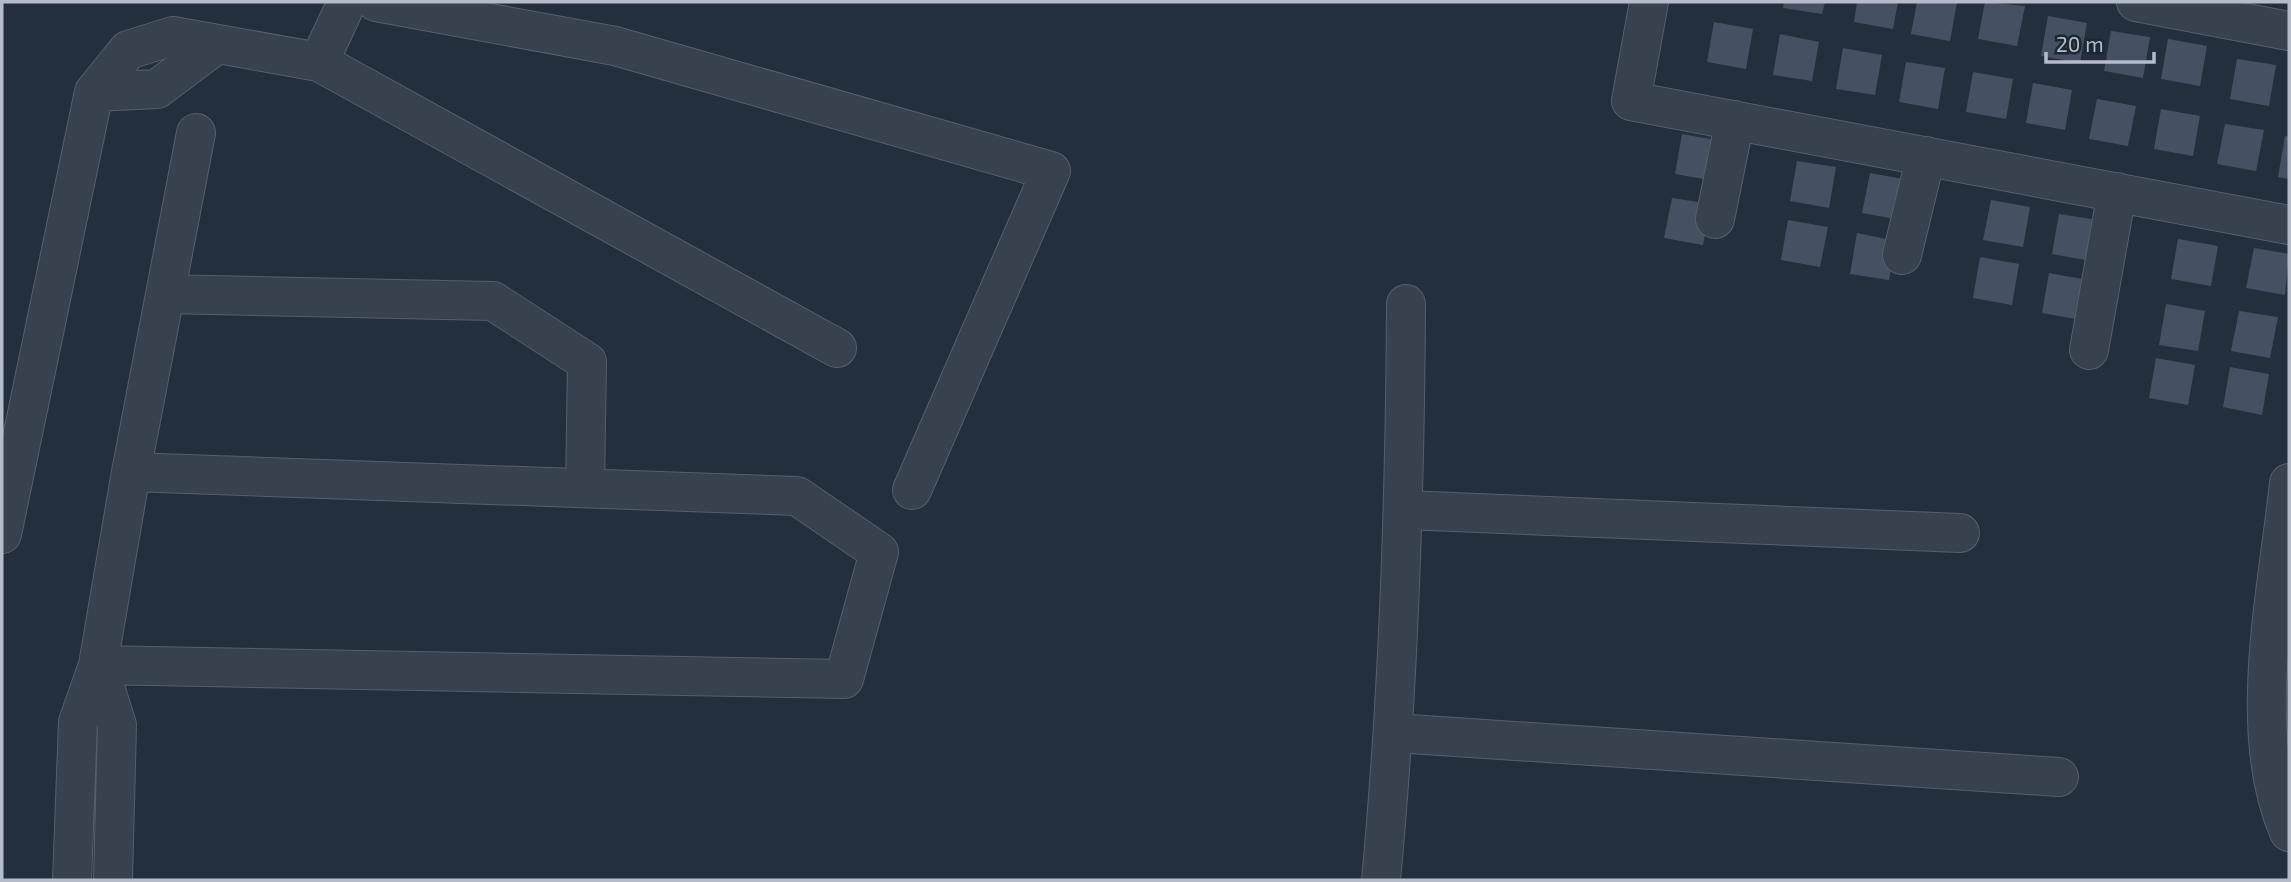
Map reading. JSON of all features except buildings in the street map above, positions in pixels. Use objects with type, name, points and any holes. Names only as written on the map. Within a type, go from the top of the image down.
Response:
[{"type":"street","points":[[319,62],[347,2]]},
{"type":"street","points":[[376,2],[615,46],[1051,171],[912,490]]},
{"type":"street","points":[[1649,2],[1631,100],[2289,225]]},
{"type":"street","points":[[2136,2],[2289,31]]},
{"type":"street","points":[[2,534],[94,92],[157,89],[217,44],[319,62],[836,348]]},
{"type":"street","points":[[1715,219],[1735,120]]},
{"type":"street","points":[[72,880],[78,722],[98,665],[131,472],[196,133]]},
{"type":"street","points":[[1902,255],[1926,156]]},
{"type":"street","points":[[2089,350],[2117,192]]},
{"type":"street","points":[[166,294],[493,301],[587,362],[585,487]]},
{"type":"street","points":[[1381,880],[1395,733],[1405,510],[1406,304]]},
{"type":"street","points":[[98,665],[844,678],[879,552],[797,496],[131,472]]},
{"type":"street","points":[[2289,483],[2268,678],[2268,755],[2289,832]]},
{"type":"street","points":[[1405,510],[1960,533]]},
{"type":"street","points":[[98,665],[117,725],[113,880]]},
{"type":"street","points":[[1395,733],[2059,777]]}]
